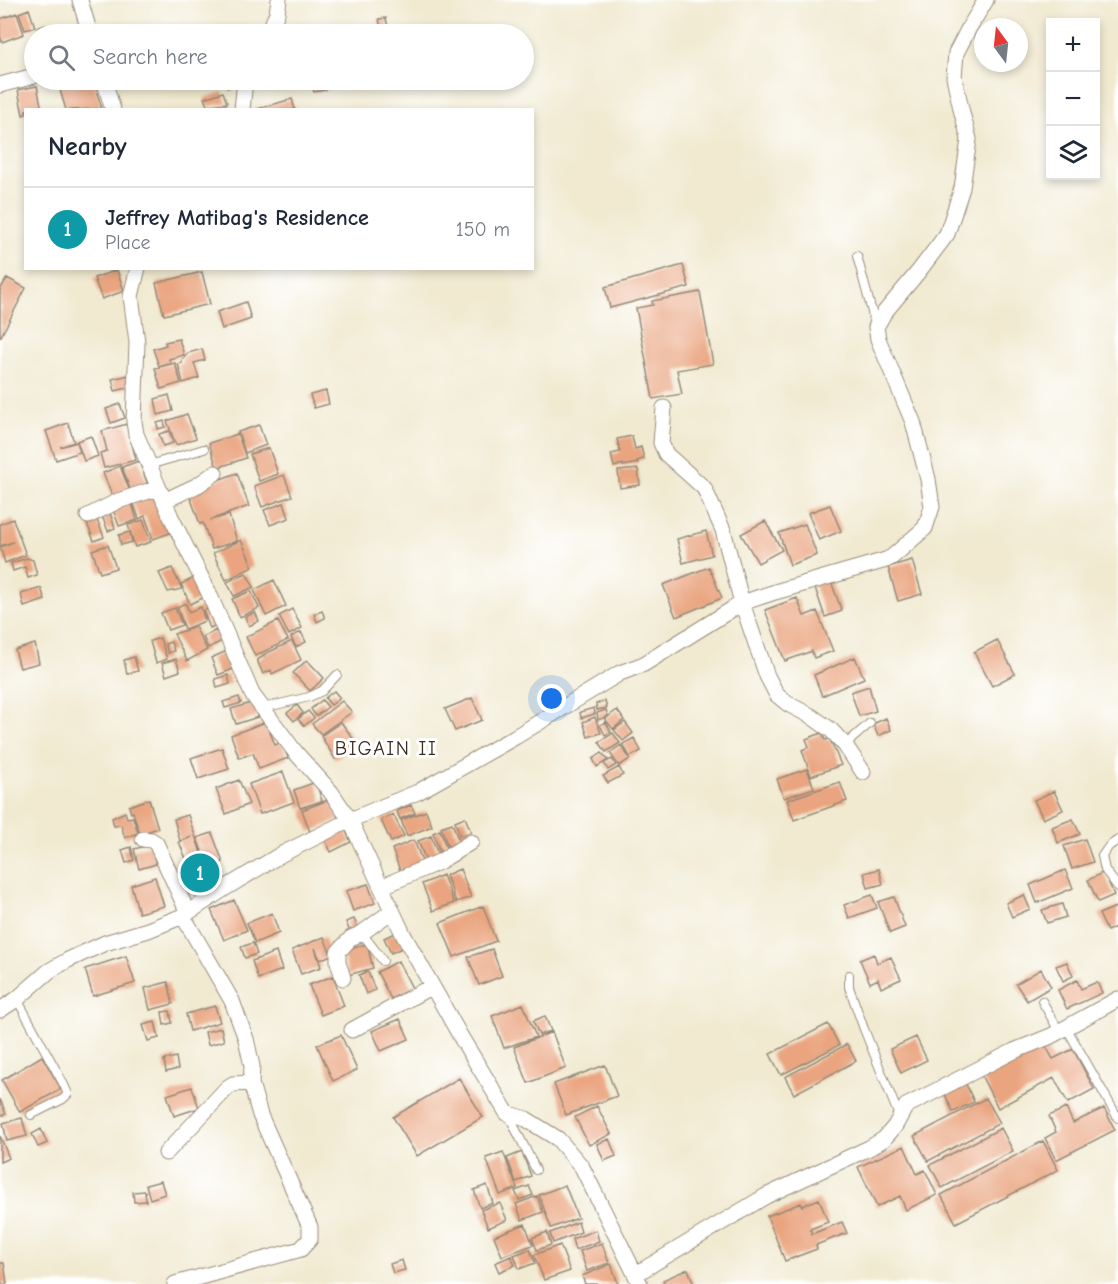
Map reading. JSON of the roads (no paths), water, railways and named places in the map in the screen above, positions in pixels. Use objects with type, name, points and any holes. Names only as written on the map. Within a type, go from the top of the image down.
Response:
[{"type":"street","points":[[80,0],[87,24]]},
{"type":"street","points":[[272,24],[279,0]]},
{"type":"street","points":[[0,1010],[17,999],[49,971],[68,960],[105,943],[148,930],[185,914],[280,855],[350,820],[418,792],[621,673],[644,664],[742,603],[892,557],[925,528],[932,507],[928,479],[913,422],[878,339],[876,327],[884,313],[947,234],[962,188],[969,139],[954,77],[956,53],[986,0]]},
{"type":"street","points":[[0,85],[24,79]]},
{"type":"street","points":[[107,90],[113,108]]},
{"type":"street","points":[[242,108],[244,90]]},
{"type":"street","points":[[138,270],[131,296],[137,342],[134,422],[136,434],[161,495],[208,591],[252,694],[296,753],[331,792],[350,820],[404,936],[507,1113],[526,1119],[558,1139],[582,1167],[638,1279],[766,1196],[884,1139],[895,1126],[906,1106],[1118,999]]},
{"type":"street","points":[[664,408],[661,443],[666,454],[704,488],[723,530],[742,603],[767,676],[777,695],[831,730],[863,772]]},
{"type":"street","points":[[88,516],[118,501],[161,495],[198,485],[215,473]]},
{"type":"street","points":[[143,839],[156,843],[185,914],[232,1001],[246,1039],[252,1066],[250,1083],[260,1115],[310,1227],[310,1239],[301,1249],[176,1284]]},
{"type":"street","points":[[381,887],[439,862],[471,842]]},
{"type":"street","points":[[342,978],[338,952],[351,938],[362,933],[392,911]]},
{"type":"street","points":[[352,1030],[432,986]]},
{"type":"street","points":[[166,1154],[228,1087],[233,1084],[250,1083]]},
{"type":"lane","points":[[857,256],[876,327]]},
{"type":"lane","points":[[149,465],[204,448]]},
{"type":"lane","points":[[262,708],[309,697],[322,691],[337,675]]},
{"type":"lane","points":[[845,746],[870,723]]},
{"type":"lane","points":[[1118,840],[1109,846],[1102,856],[1105,870],[1118,887]]},
{"type":"lane","points":[[362,933],[383,962]]},
{"type":"lane","points":[[849,975],[849,987],[899,1116]]},
{"type":"lane","points":[[17,999],[68,1094],[63,1099],[31,1115]]},
{"type":"lane","points":[[1042,1001],[1118,1118]]},
{"type":"lane","points":[[507,1113],[536,1170]]},
{"type":"place","name":"Jeffrey Matibag's Residence","points":[[200,873]]},
{"type":"district","name":"BIGAIN II","points":[[386,748]]}]
